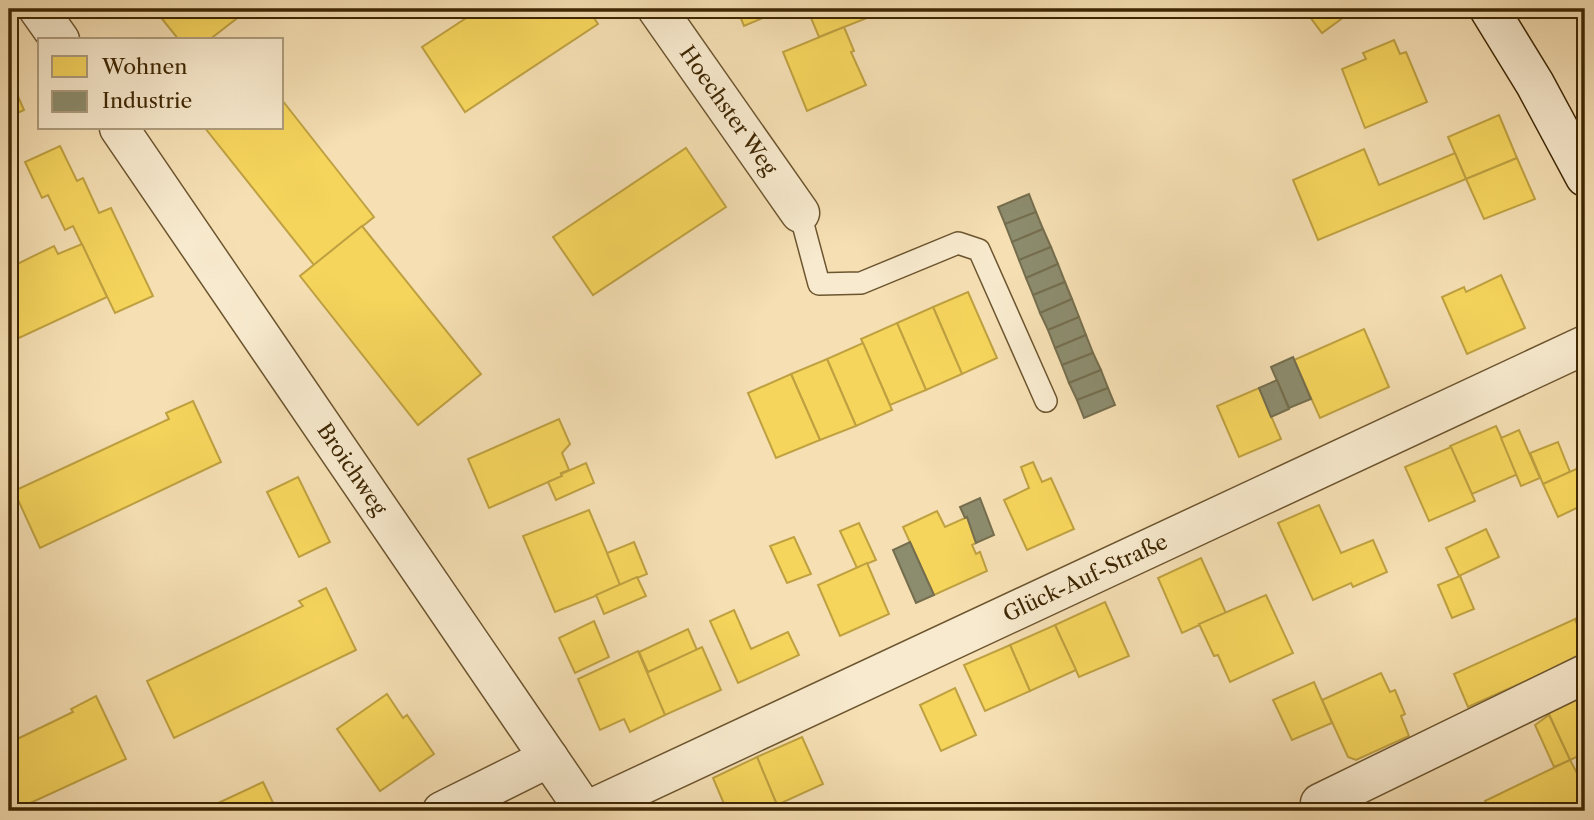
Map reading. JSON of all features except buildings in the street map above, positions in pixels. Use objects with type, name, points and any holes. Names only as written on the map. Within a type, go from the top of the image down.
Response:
[{"type":"street","points":[[38,9],[59,38]]},
{"type":"street","name":"Hoechster Weg","points":[[657,9],[800,213]]},
{"type":"street","points":[[1489,9],[1535,85],[1585,177]]},
{"type":"street","name":"Broichweg","points":[[120,130],[586,811]]},
{"type":"street","name":"Glück-Auf-Straße","points":[[586,811],[1585,345]]},
{"type":"street","points":[[1320,803],[1585,674]]},
{"type":"street","points":[[442,811],[549,758]]},
{"type":"lane","points":[[800,213],[819,284],[861,283],[958,243],[979,250],[1046,401]]}]
